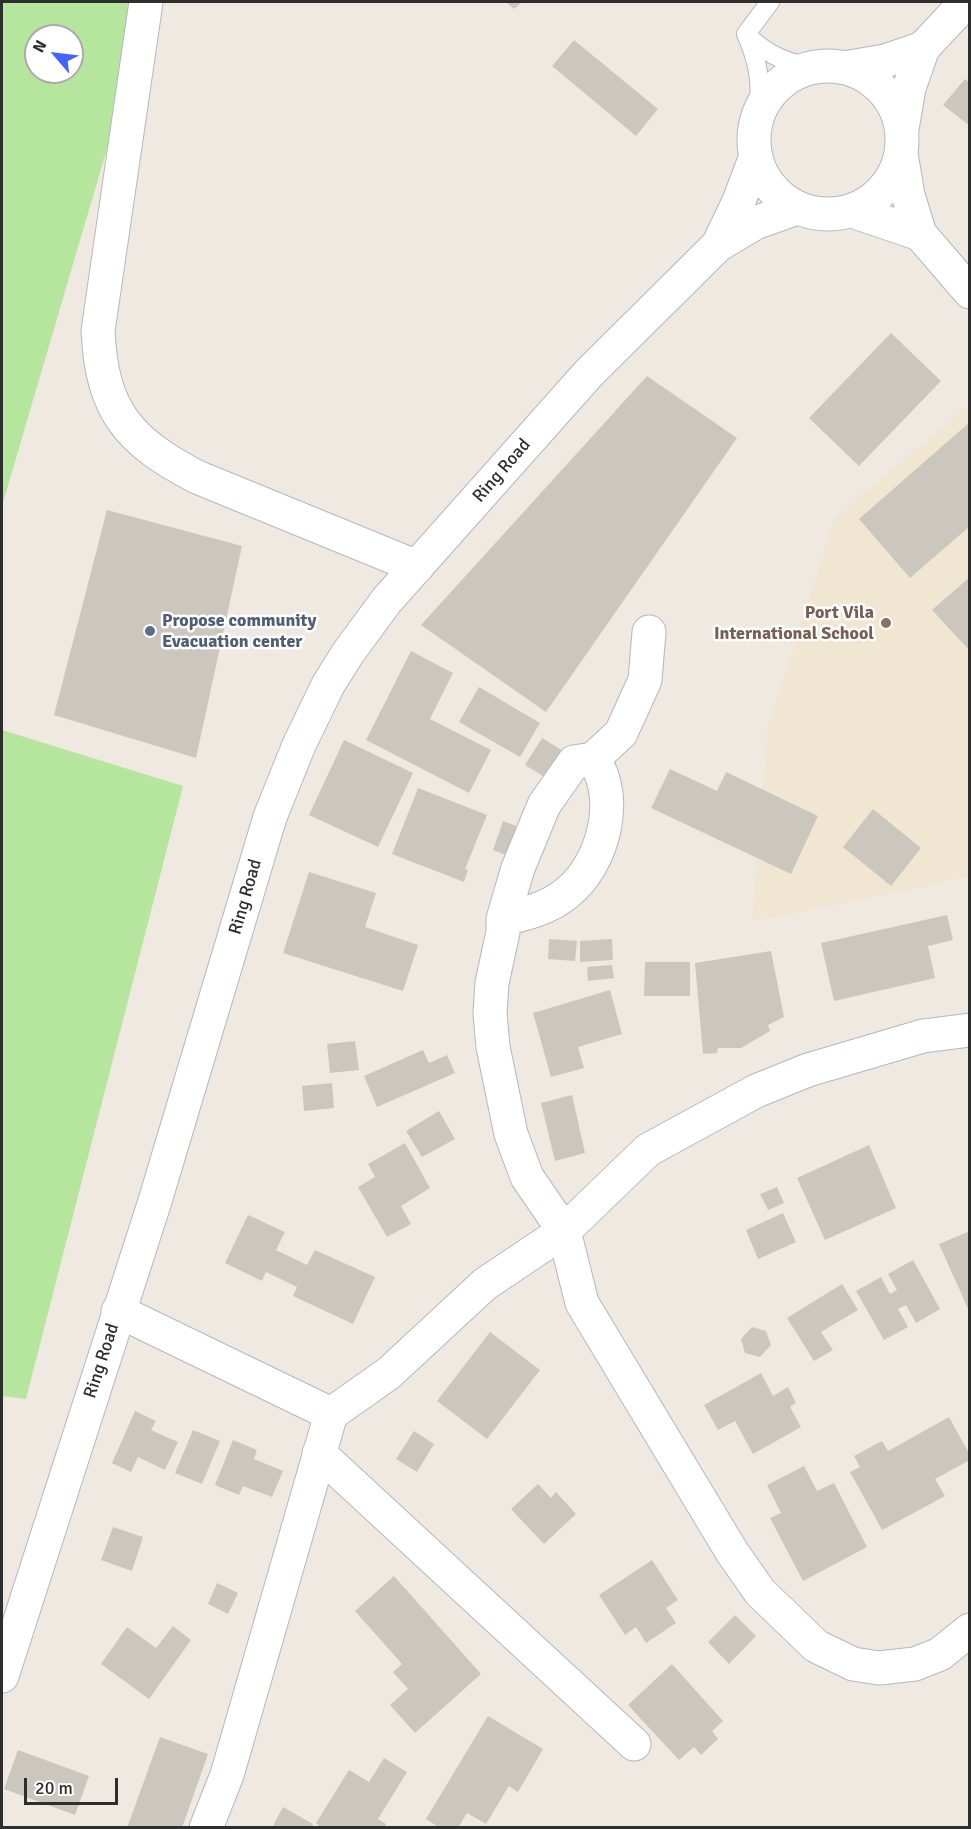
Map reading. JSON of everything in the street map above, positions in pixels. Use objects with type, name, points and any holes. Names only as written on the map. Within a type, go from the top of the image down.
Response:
[{"type":"street","points":[[146,2],[98,331],[100,363],[109,396],[122,420],[143,444],[164,459],[197,477],[417,567]]},
{"type":"street","points":[[923,48],[885,61],[797,73],[780,84],[767,99],[758,116],[754,136],[756,156],[764,178],[778,196],[797,208],[824,215],[852,211],[874,199],[892,179],[901,142],[909,88],[923,48],[966,2]]},
{"type":"street","points":[[830,67],[865,76],[883,89],[895,108],[908,195],[920,234],[969,292]]},
{"type":"street","name":"Ring Road","points":[[718,245],[756,156]]},
{"type":"street","name":"Ring Road","points":[[2,1676],[199,1058],[270,817],[299,745],[348,653],[417,567],[589,373],[718,245],[755,223],[797,208]]},
{"type":"street","points":[[852,211],[920,234]]},
{"type":"street","points":[[649,632],[645,680],[621,733],[593,759],[574,762],[544,805],[518,868],[503,919],[503,932],[492,982],[490,1014],[493,1047],[511,1134],[527,1177],[564,1231],[582,1304],[732,1552],[760,1592],[816,1646],[853,1664],[879,1668],[915,1664],[940,1654],[969,1630]]},
{"type":"street","points":[[503,919],[531,913],[566,895],[578,883],[591,863],[598,846],[608,804],[606,787],[593,759]]},
{"type":"street","points":[[206,1827],[227,1775],[331,1414],[388,1374],[485,1284],[564,1231],[648,1150],[756,1091],[808,1070],[923,1036],[969,1030]]},
{"type":"street","points":[[118,1311],[331,1414]]},
{"type":"street","points":[[320,1453],[634,1744]]},
{"type":"lane","points":[[746,34],[770,2]]},
{"type":"lane","points":[[746,34],[764,51],[780,59],[830,67]]},
{"type":"lane","points":[[746,34],[757,59],[760,78],[758,116]]},
{"type":"shaded area","name":"Port Vila International School","points":[[968,406],[969,877],[752,922],[768,727],[835,518]]},
{"type":"green space","points":[[2,2],[150,2],[2,506]]},
{"type":"green space","points":[[2,730],[183,786],[26,1399],[2,1396]]},
{"type":"building","points":[[506,2],[522,2],[514,9]]},
{"type":"building","points":[[574,40],[658,109],[636,136],[552,66]]},
{"type":"building","points":[[965,79],[970,83],[970,126],[943,105]]},
{"type":"building","points":[[891,333],[941,381],[859,466],[809,418]]},
{"type":"building","points":[[647,376],[737,438],[546,712],[421,625]]},
{"type":"building","points":[[970,422],[970,526],[910,578],[859,519]]},
{"type":"building","name":"Propose community Evacuation center","points":[[107,510],[242,546],[196,758],[54,715]]},
{"type":"building","points":[[970,577],[970,651],[932,610]]},
{"type":"building","points":[[411,651],[453,673],[430,719],[491,750],[469,793],[366,740]]},
{"type":"building","points":[[479,687],[540,723],[520,757],[459,722]]},
{"type":"building","points":[[542,738],[563,751],[546,778],[525,765]]},
{"type":"building","points":[[344,740],[413,773],[378,847],[309,815]]},
{"type":"building","points":[[670,769],[717,791],[726,772],[818,816],[791,874],[651,808]]},
{"type":"building","points":[[418,788],[487,815],[465,869],[468,870],[464,882],[392,854]]},
{"type":"building","points":[[873,809],[921,848],[891,886],[843,847]]},
{"type":"building","points":[[503,821],[519,827],[508,856],[493,850]]},
{"type":"building","points":[[309,872],[376,893],[365,927],[418,945],[403,991],[283,953]]},
{"type":"building","points":[[947,915],[953,940],[928,946],[935,978],[834,1001],[821,943]]},
{"type":"building","points":[[549,939],[577,941],[575,961],[548,959]]},
{"type":"building","points":[[612,939],[613,960],[580,962],[580,941]]},
{"type":"building","points":[[771,951],[784,1017],[768,1025],[770,1031],[741,1048],[718,1048],[717,1053],[703,1054],[695,963]]},
{"type":"building","points":[[645,962],[690,962],[690,996],[644,996]]},
{"type":"building","points":[[612,965],[614,978],[588,981],[587,967]]},
{"type":"building","points":[[610,990],[622,1034],[578,1047],[584,1068],[551,1077],[533,1013]]},
{"type":"building","points":[[355,1041],[359,1070],[330,1073],[327,1044]]},
{"type":"building","points":[[423,1050],[429,1063],[447,1055],[455,1073],[377,1107],[364,1076]]},
{"type":"building","points":[[332,1083],[334,1108],[304,1111],[302,1086]]},
{"type":"building","points":[[572,1095],[585,1153],[555,1161],[541,1103]]},
{"type":"building","points":[[439,1111],[455,1139],[422,1157],[406,1131]]},
{"type":"building","points":[[405,1143],[430,1188],[401,1206],[411,1224],[387,1237],[358,1187],[375,1177],[368,1164]]},
{"type":"building","points":[[869,1145],[896,1208],[825,1240],[797,1178]]},
{"type":"building","points":[[777,1187],[784,1203],[768,1210],[760,1194]]},
{"type":"building","points":[[783,1213],[796,1242],[758,1259],[746,1230]]},
{"type":"building","points":[[248,1215],[285,1232],[276,1250],[307,1265],[315,1250],[375,1277],[353,1324],[293,1296],[297,1287],[266,1272],[262,1281],[225,1263]]},
{"type":"building","points":[[970,1231],[970,1313],[939,1244]]},
{"type":"building","points":[[913,1260],[940,1309],[916,1323],[906,1305],[898,1309],[908,1327],[884,1340],[856,1291],[881,1277],[890,1294],[897,1290],[888,1274]]},
{"type":"building","points":[[842,1284],[858,1310],[821,1332],[833,1350],[814,1361],[787,1318]]},
{"type":"building","points":[[752,1327],[766,1331],[771,1345],[760,1357],[745,1353],[741,1339]]},
{"type":"building","points":[[490,1332],[540,1370],[487,1439],[437,1401]]},
{"type":"building","points":[[761,1373],[773,1396],[788,1387],[796,1403],[790,1407],[801,1427],[753,1454],[735,1421],[718,1430],[704,1405]]},
{"type":"building","points":[[135,1411],[156,1421],[151,1430],[178,1442],[165,1470],[138,1457],[131,1472],[112,1463]]},
{"type":"building","points":[[949,1417],[970,1455],[970,1460],[935,1479],[945,1496],[882,1530],[850,1472],[860,1467],[854,1456],[882,1441],[888,1451]]},
{"type":"building","points":[[193,1430],[220,1441],[202,1484],[175,1473]]},
{"type":"building","points":[[414,1431],[434,1444],[417,1472],[396,1459]]},
{"type":"building","points":[[233,1440],[257,1450],[254,1459],[283,1471],[272,1497],[243,1486],[239,1495],[215,1485]]},
{"type":"building","points":[[804,1466],[817,1491],[834,1483],[867,1547],[803,1581],[770,1518],[781,1513],[767,1485]]},
{"type":"building","points":[[538,1484],[551,1498],[556,1492],[576,1514],[544,1544],[511,1509]]},
{"type":"building","points":[[113,1527],[143,1537],[132,1571],[101,1560]]},
{"type":"building","points":[[652,1560],[678,1600],[666,1608],[676,1623],[646,1643],[636,1627],[625,1635],[599,1595]]},
{"type":"building","points":[[394,1576],[481,1674],[415,1733],[390,1705],[408,1689],[393,1672],[402,1664],[355,1611]]},
{"type":"building","points":[[217,1583],[238,1593],[228,1614],[208,1604]]},
{"type":"building","points":[[735,1615],[756,1636],[729,1664],[708,1642]]},
{"type":"building","points":[[173,1626],[191,1640],[149,1699],[101,1664],[127,1627],[156,1648]]},
{"type":"building","points":[[672,1664],[723,1721],[712,1731],[718,1739],[701,1755],[694,1747],[679,1760],[628,1705]]},
{"type":"building","points":[[488,1716],[543,1749],[518,1792],[509,1786],[486,1824],[467,1813],[458,1828],[440,1828],[426,1819]]},
{"type":"building","points":[[160,1737],[208,1754],[182,1828],[127,1828]]},
{"type":"building","points":[[18,1750],[89,1776],[75,1815],[4,1789]]},
{"type":"building","points":[[384,1758],[407,1772],[378,1819],[386,1824],[384,1828],[322,1828],[316,1823],[349,1770],[369,1782]]},
{"type":"building","points":[[283,1807],[313,1824],[311,1828],[272,1828]]},
{"type":"place","name":"Port Vila International School","points":[[886,623]]},
{"type":"place","name":"Propose community Evacuation center","points":[[150,631]]}]
